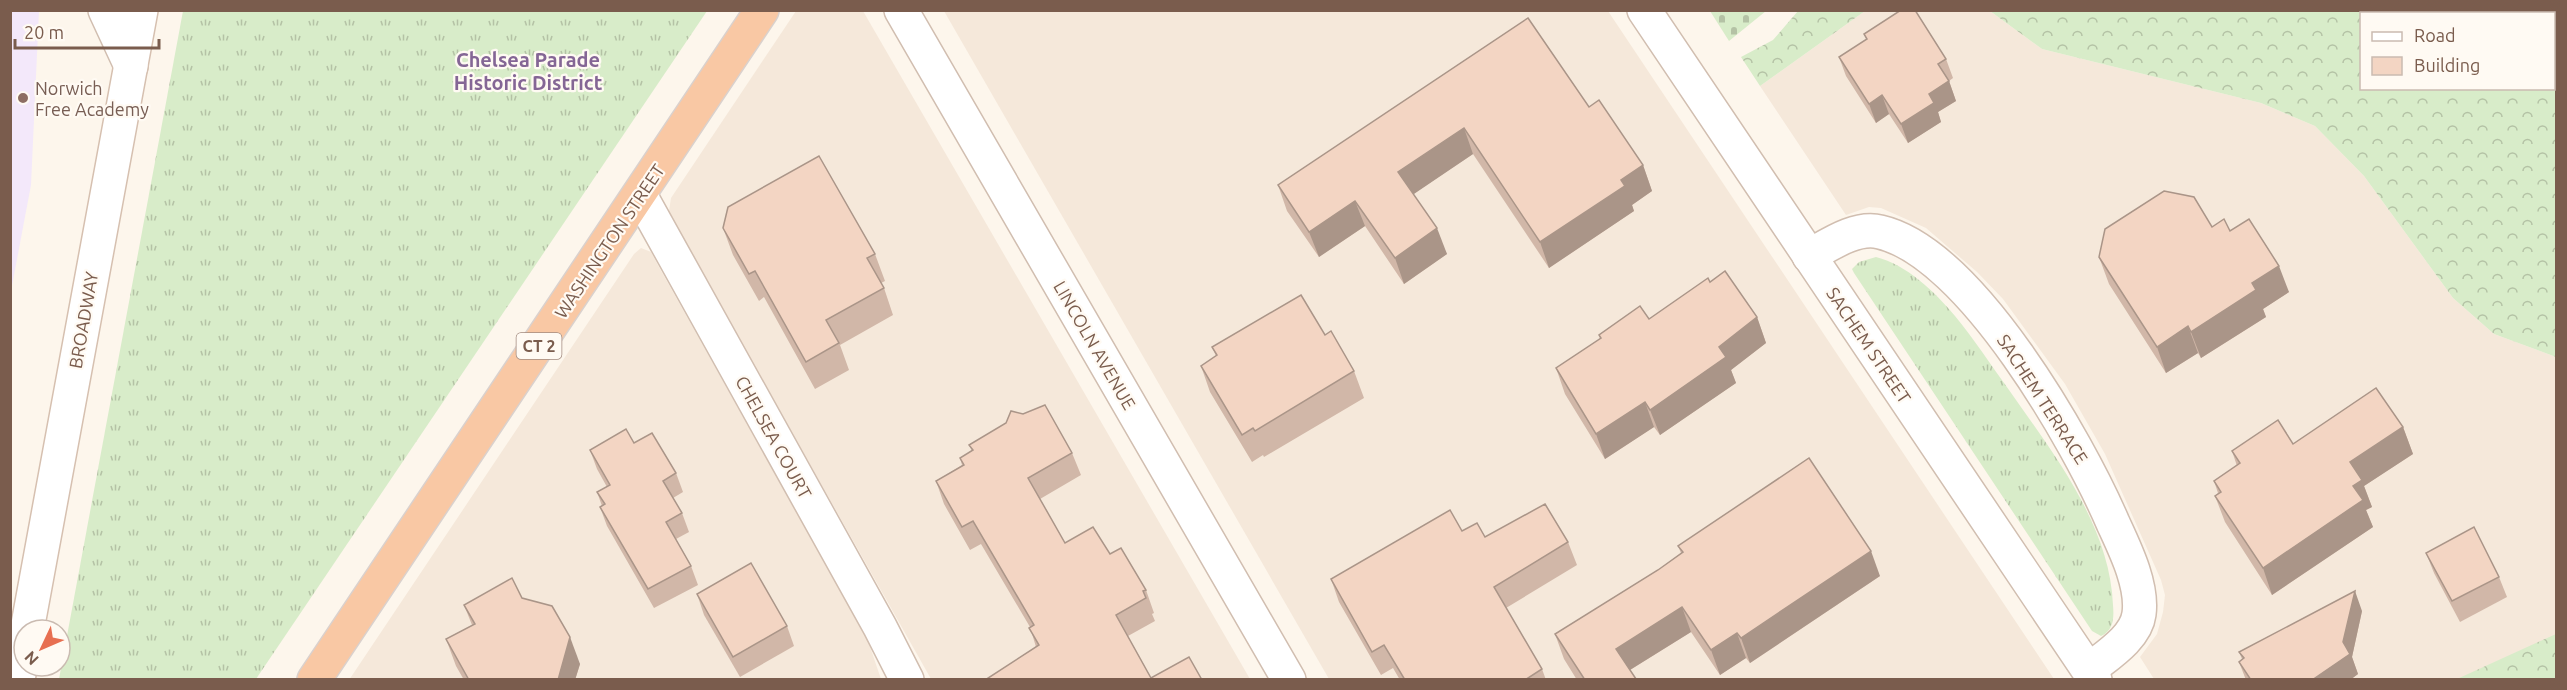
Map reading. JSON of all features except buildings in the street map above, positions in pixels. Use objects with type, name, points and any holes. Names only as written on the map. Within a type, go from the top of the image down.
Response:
[{"type":"highway","name":"WASHINGTON STREET","points":[[314,680],[762,10]]},
{"type":"street","points":[[105,10],[131,66]]},
{"type":"street","name":"BROADWAY","points":[[29,618],[141,10]]},
{"type":"street","name":"LINCOLN AVENUE","points":[[901,10],[1289,680]]},
{"type":"street","name":"SACHEM STREET","points":[[1644,10],[2092,675]]},
{"type":"street","name":"CHELSEA COURT","points":[[640,195],[880,627],[907,680]]},
{"type":"street","name":"SACHEM TERRACE","points":[[1809,256],[1860,232],[1879,231],[1903,241],[1919,250],[1959,284],[2017,355],[2088,467],[2119,536],[2139,599],[2139,612],[2133,631],[2092,675]]},
{"type":"shaded area","name":"Norwich Free Academy","points":[[11,10],[39,11],[31,185],[11,291]]},
{"type":"shaded area","points":[[796,11],[863,11],[1250,679],[931,679],[669,211],[671,198]]},
{"type":"shaded area","points":[[944,11],[1608,11],[2054,679],[1329,679]]},
{"type":"shaded area","points":[[1865,11],[1990,11],[2042,49],[2261,103],[2315,126],[2364,176],[2453,298],[2494,334],[2556,357],[2556,635],[2459,679],[2154,679],[2140,657],[2157,634],[2163,612],[2165,595],[2161,580],[2105,454],[2065,384],[2003,299],[1977,272],[1926,228],[1881,208],[1869,207],[1846,215],[1760,86]]},
{"type":"shaded area","points":[[641,248],[651,252],[867,638],[881,679],[349,680],[634,254]]},
{"type":"green space","points":[[183,11],[707,11],[256,679],[59,679],[72,678],[70,618]]},
{"type":"green space","points":[[1710,11],[1766,11],[1729,41]]},
{"type":"green space","points":[[1798,11],[1865,11],[1760,86],[1741,57],[1773,40]]},
{"type":"green space","points":[[1990,11],[2556,11],[2556,357],[2494,334],[2453,298],[2364,176],[2315,126],[2261,103],[2042,49]]},
{"type":"green space","points":[[1876,257],[1898,266],[1919,280],[1947,307],[1976,343],[2076,491],[2102,547],[2109,575],[2113,618],[2111,627],[2101,636],[2092,631],[1854,273],[1852,269],[1859,262]]},
{"type":"green space","points":[[2556,634],[2556,679],[2457,679]]},
{"type":"place","name":"Norwich Free Academy","points":[[23,98]]},
{"type":"district","name":"Chelsea Parade Historic District","points":[[528,70]]}]
